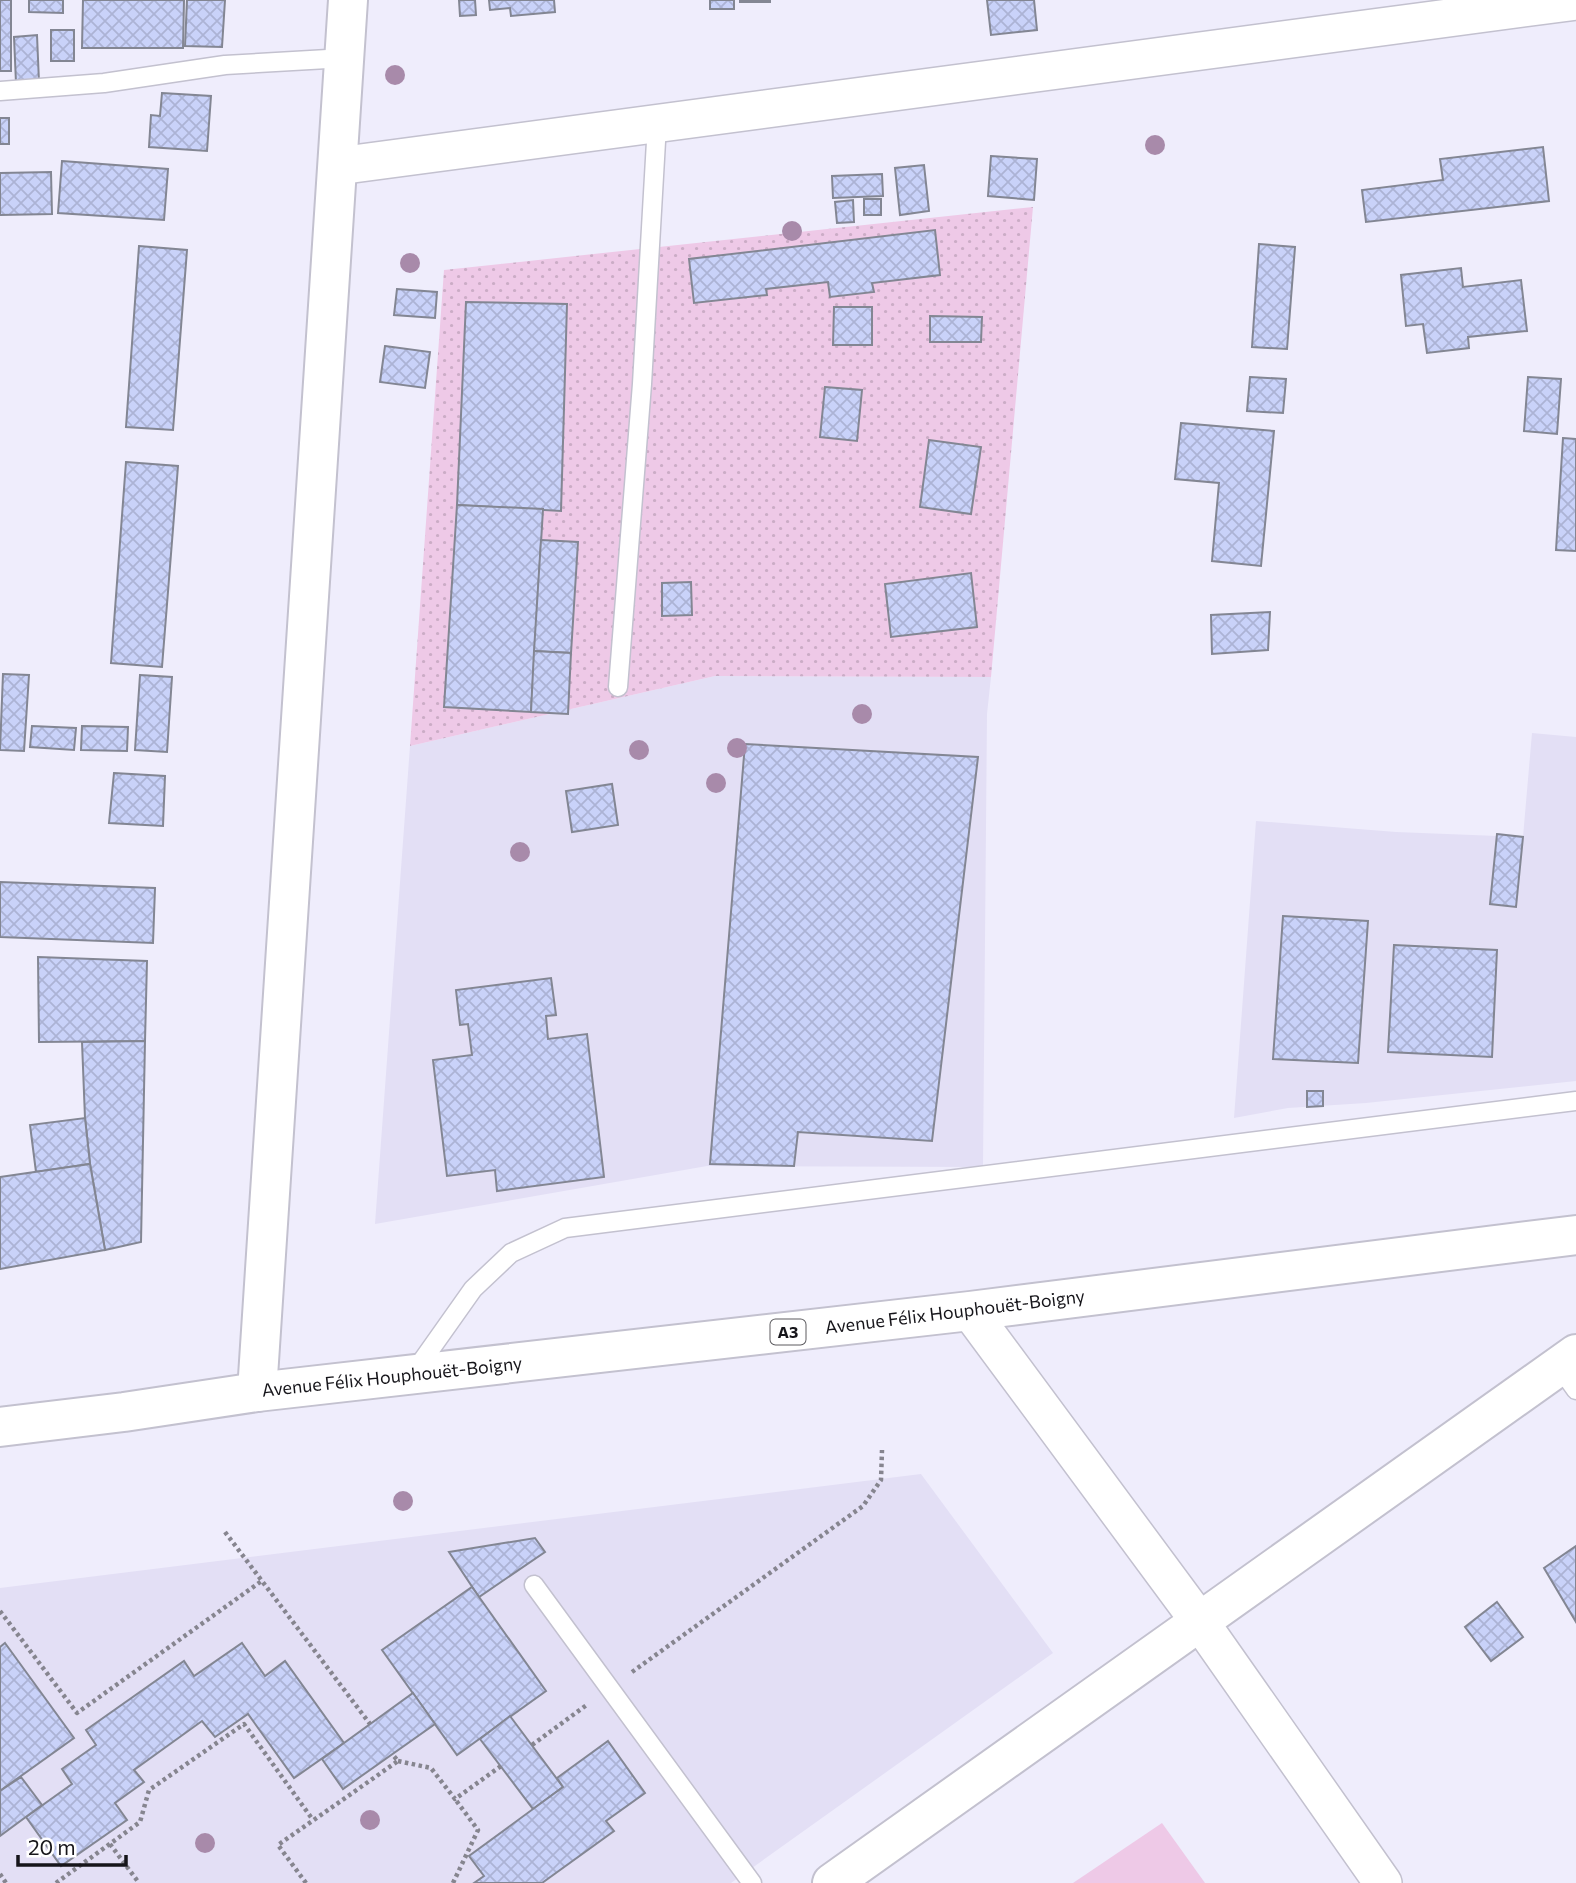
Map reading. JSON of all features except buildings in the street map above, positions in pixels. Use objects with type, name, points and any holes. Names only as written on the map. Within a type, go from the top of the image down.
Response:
[{"type":"main road","points":[[257,1392],[348,0]]},
{"type":"main road","name":"Avenue Félix Houphouët-Boigny","points":[[0,1427],[257,1392],[970,1311],[1576,1235]]},
{"type":"main road","points":[[832,1883],[1199,1622],[1570,1370]]},
{"type":"street","points":[[338,166],[1576,1]]},
{"type":"street","points":[[970,1311],[1199,1622],[1383,1883]]},
{"type":"lane","points":[[0,92],[104,83],[225,65],[345,58]]},
{"type":"lane","points":[[618,687],[643,370],[657,124]]},
{"type":"lane","points":[[411,1376],[482,1280],[511,1253],[565,1228],[1576,1101]]},
{"type":"lane","points":[[534,1585],[752,1883]]},
{"type":"path","points":[[532,1745],[863,1506],[881,1480],[882,1450]]},
{"type":"path","points":[[225,1532],[370,1724]]},
{"type":"path","points":[[0,1611],[78,1713],[262,1580]]},
{"type":"path","points":[[56,1883],[140,1822],[149,1790],[244,1724],[313,1820]]},
{"type":"path","points":[[392,1754],[398,1761],[431,1768],[478,1830],[453,1883]]},
{"type":"path","points":[[306,1883],[278,1845],[398,1761]]},
{"type":"path","points":[[455,1799],[501,1766]]},
{"type":"path","points":[[110,1844],[139,1883]]},
{"type":"path","points":[[0,1874],[6,1883]]},
{"type":"shaded area","points":[[1033,207],[991,677],[715,676],[410,746],[444,270]]},
{"type":"shaded area","points":[[715,676],[991,677],[987,714],[983,1167],[707,1166],[375,1224],[410,746]]},
{"type":"shaded area","points":[[1532,733],[1576,737],[1576,1081],[1366,1103],[1288,1108],[1234,1118],[1256,821],[1396,832],[1523,837]]},
{"type":"shaded area","points":[[921,1474],[1053,1653],[731,1883],[0,1883],[0,1588]]},
{"type":"shaded area","points":[[1162,1823],[1205,1883],[1073,1883]]}]
